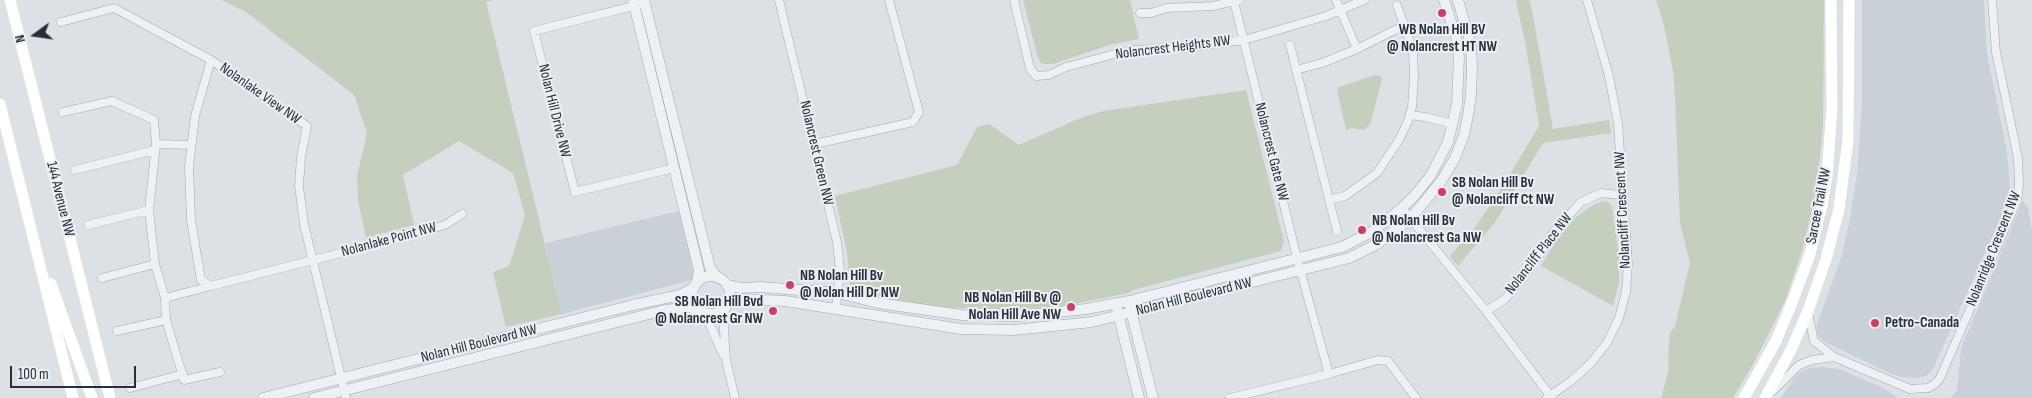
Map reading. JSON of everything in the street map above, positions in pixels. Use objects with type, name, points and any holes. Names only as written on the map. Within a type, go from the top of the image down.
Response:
[{"type":"main road","name":"144 Avenue NW","points":[[10,0],[110,398]]},
{"type":"main road","name":"Sarcee Trail NW","points":[[1744,398],[1776,341],[1793,300],[1810,254],[1822,205],[1827,176],[1831,116],[1831,0]]},
{"type":"main road","name":"Sarcee Trail NW","points":[[1766,398],[1792,350],[1808,311],[1833,235],[1844,176],[1848,140],[1849,0]]},
{"type":"main road","points":[[0,104],[73,398]]},
{"type":"main road","points":[[30,226],[92,398]]},
{"type":"main road","points":[[62,353],[67,398]]},
{"type":"street","name":"Nolancrest Green NW","points":[[779,0],[837,242],[840,272],[836,308]]},
{"type":"street","points":[[815,144],[913,122],[919,112],[890,0]]},
{"type":"street","name":"Nolancrest Heights NW","points":[[1014,0],[1030,68],[1036,76],[1049,75],[1066,67],[1130,50],[1184,48],[1244,40],[1340,11],[1364,0]]},
{"type":"street","points":[[1336,0],[1356,49]]},
{"type":"street","name":"Nolan Hill Boulevard NW","points":[[727,305],[735,300],[754,299],[836,308],[960,329],[1014,330],[1092,322],[1118,316],[1299,264],[1342,247],[1373,231],[1402,208],[1431,176],[1445,150],[1457,104],[1459,57],[1454,30],[1444,0]]},
{"type":"street","name":"Nolan Hill Boulevard NW","points":[[727,285],[741,288],[777,288],[838,293],[878,303],[962,315],[1017,316],[1086,309],[1299,264],[1349,258],[1362,253],[1412,218],[1442,180],[1455,158],[1464,135],[1472,96],[1471,52],[1466,24],[1458,0]]},
{"type":"street","name":"Nolancliff Crescent NW","points":[[1402,208],[1486,310],[1550,397],[1590,364],[1607,343],[1619,318],[1626,292],[1628,264],[1618,124],[1609,76],[1587,0]]},
{"type":"street","name":"Nolanridge Crescent NW","points":[[1834,357],[1902,386],[1919,390],[1935,384],[1940,378],[2017,201],[2019,185],[2018,158],[1996,52],[1992,0]]},
{"type":"street","name":"Nolan Hill Drive NW","points":[[674,168],[575,192],[534,31],[645,1],[710,268],[718,278]]},
{"type":"street","name":"Nolancrest Heights NW","points":[[1140,13],[1151,13],[1167,4],[1213,6],[1237,1],[1244,40]]},
{"type":"street","points":[[634,3],[699,270],[693,300],[701,311],[726,360]]},
{"type":"street","points":[[1330,200],[1345,196],[1377,173],[1399,140],[1410,115],[1414,77],[1413,51],[1397,5]]},
{"type":"street","name":"Nolanlake View NW","points":[[61,22],[114,8],[211,60],[307,126],[301,157],[299,186],[304,224],[345,394]]},
{"type":"street","points":[[1296,70],[1322,63],[1356,49],[1405,25]]},
{"type":"street","name":"Nolancrest Gate NW","points":[[1244,40],[1299,264],[1329,374]]},
{"type":"street","points":[[1290,45],[1337,231]]},
{"type":"street","points":[[211,60],[195,116],[189,166],[191,220],[201,280],[211,286]]},
{"type":"street","points":[[63,112],[112,101],[154,120],[156,147],[150,210],[155,264],[165,298],[166,320],[184,380],[220,372]]},
{"type":"street","points":[[1410,115],[1453,124]]},
{"type":"street","points":[[75,170],[156,147],[191,145]]},
{"type":"street","name":"Nolancliff Place NW","points":[[1486,310],[1505,299],[1541,253],[1554,231],[1581,202],[1601,193],[1622,195]]},
{"type":"street","points":[[88,224],[150,210]]},
{"type":"street","name":"Nolanlake Point NW","points":[[165,298],[445,225],[462,214]]},
{"type":"street","points":[[686,221],[698,218]]},
{"type":"street","points":[[102,278],[155,264]]},
{"type":"street","points":[[695,285],[707,277],[718,278],[727,285],[730,296],[724,330],[726,360],[735,398]]},
{"type":"street","name":"Nolan Hill Boulevard NW","points":[[263,398],[633,305],[680,296],[695,285]]},
{"type":"street","points":[[1129,300],[1153,398]]},
{"type":"street","points":[[1115,303],[1139,398]]},
{"type":"street","points":[[701,311],[715,313],[727,305]]},
{"type":"street","name":"Nolan Hill Boulevard NW","points":[[314,398],[345,394],[661,310],[686,307],[701,311]]},
{"type":"street","points":[[1808,311],[1814,341],[1834,357]]},
{"type":"street","points":[[117,332],[166,320]]},
{"type":"street","points":[[1766,398],[1799,364],[1834,357]]},
{"type":"street","points":[[1230,398],[1378,360],[1388,361],[1416,398]]},
{"type":"street","points":[[130,388],[183,374]]},
{"type":"shaded area","points":[[1862,0],[1984,0],[1987,54],[2007,152],[2010,188],[2002,215],[1933,369],[1926,376],[1917,378],[1901,377],[1887,372],[1825,342],[1819,337],[1816,327],[1841,258],[1850,219],[1857,174],[1862,105]]},
{"type":"shaded area","points":[[2023,201],[2028,208],[2032,231],[2032,398],[1950,398],[1957,391],[1961,348]]},
{"type":"shaded area","points":[[679,211],[695,279],[562,314],[545,243]]},
{"type":"shaded area","points":[[1808,368],[1839,369],[1881,387],[1898,398],[1781,398],[1795,377],[1802,371]]},
{"type":"green space","points":[[222,0],[494,0],[486,2],[562,314],[506,327],[493,272],[509,266],[525,215],[513,173],[459,141],[403,175],[414,225],[366,238],[358,200],[357,176],[367,133],[354,95],[246,12]]},
{"type":"green space","points":[[1023,0],[1130,0],[1139,39],[1109,45],[1053,64],[1041,63],[1038,58]]},
{"type":"green space","points":[[1516,0],[1529,0],[1532,10],[1553,129],[1609,120],[1611,133],[1543,143],[1496,221],[1458,266],[1450,256],[1476,226],[1539,126]]},
{"type":"green space","points":[[1656,0],[1824,0],[1823,129],[1816,191],[1803,248],[1785,301],[1757,357],[1733,398],[1661,398],[1669,369],[1670,333],[1675,326],[1690,263],[1680,223],[1673,71],[1663,21]]},
{"type":"green space","points":[[1375,75],[1380,76],[1382,79],[1370,125],[1364,130],[1352,128],[1346,130],[1337,90],[1339,87]]},
{"type":"green space","points":[[1246,90],[1284,241],[1281,251],[1133,290],[1129,293],[1069,305],[1012,310],[936,307],[857,292],[850,285],[847,253],[835,196],[957,165],[977,127],[989,124],[1019,145],[1078,119],[1103,111]]},
{"type":"green space","points":[[1603,201],[1608,202],[1612,206],[1619,256],[1619,282],[1613,306],[1541,266],[1557,239],[1571,221],[1593,205]]},
{"type":"place","name":"WB Nolan Hill BV @ Nolancrest HT NW","points":[[1442,13]]},
{"type":"place","name":"SB Nolan Hill Bv @ Nolancliff Ct NW","points":[[1442,192]]},
{"type":"place","name":"NB Nolan Hill Bv @ Nolancrest Ga NW","points":[[1362,230]]},
{"type":"place","name":"NB Nolan Hill Bv @ Nolan Hill Dr NW","points":[[790,285]]},
{"type":"place","name":"NB Nolan Hill Bv @ Nolan Hill Ave NW","points":[[1071,307]]},
{"type":"place","name":"SB Nolan Hill Bvd @ Nolancrest Gr NW","points":[[773,311]]},
{"type":"place","name":"Petro-Canada","points":[[1875,323]]}]
